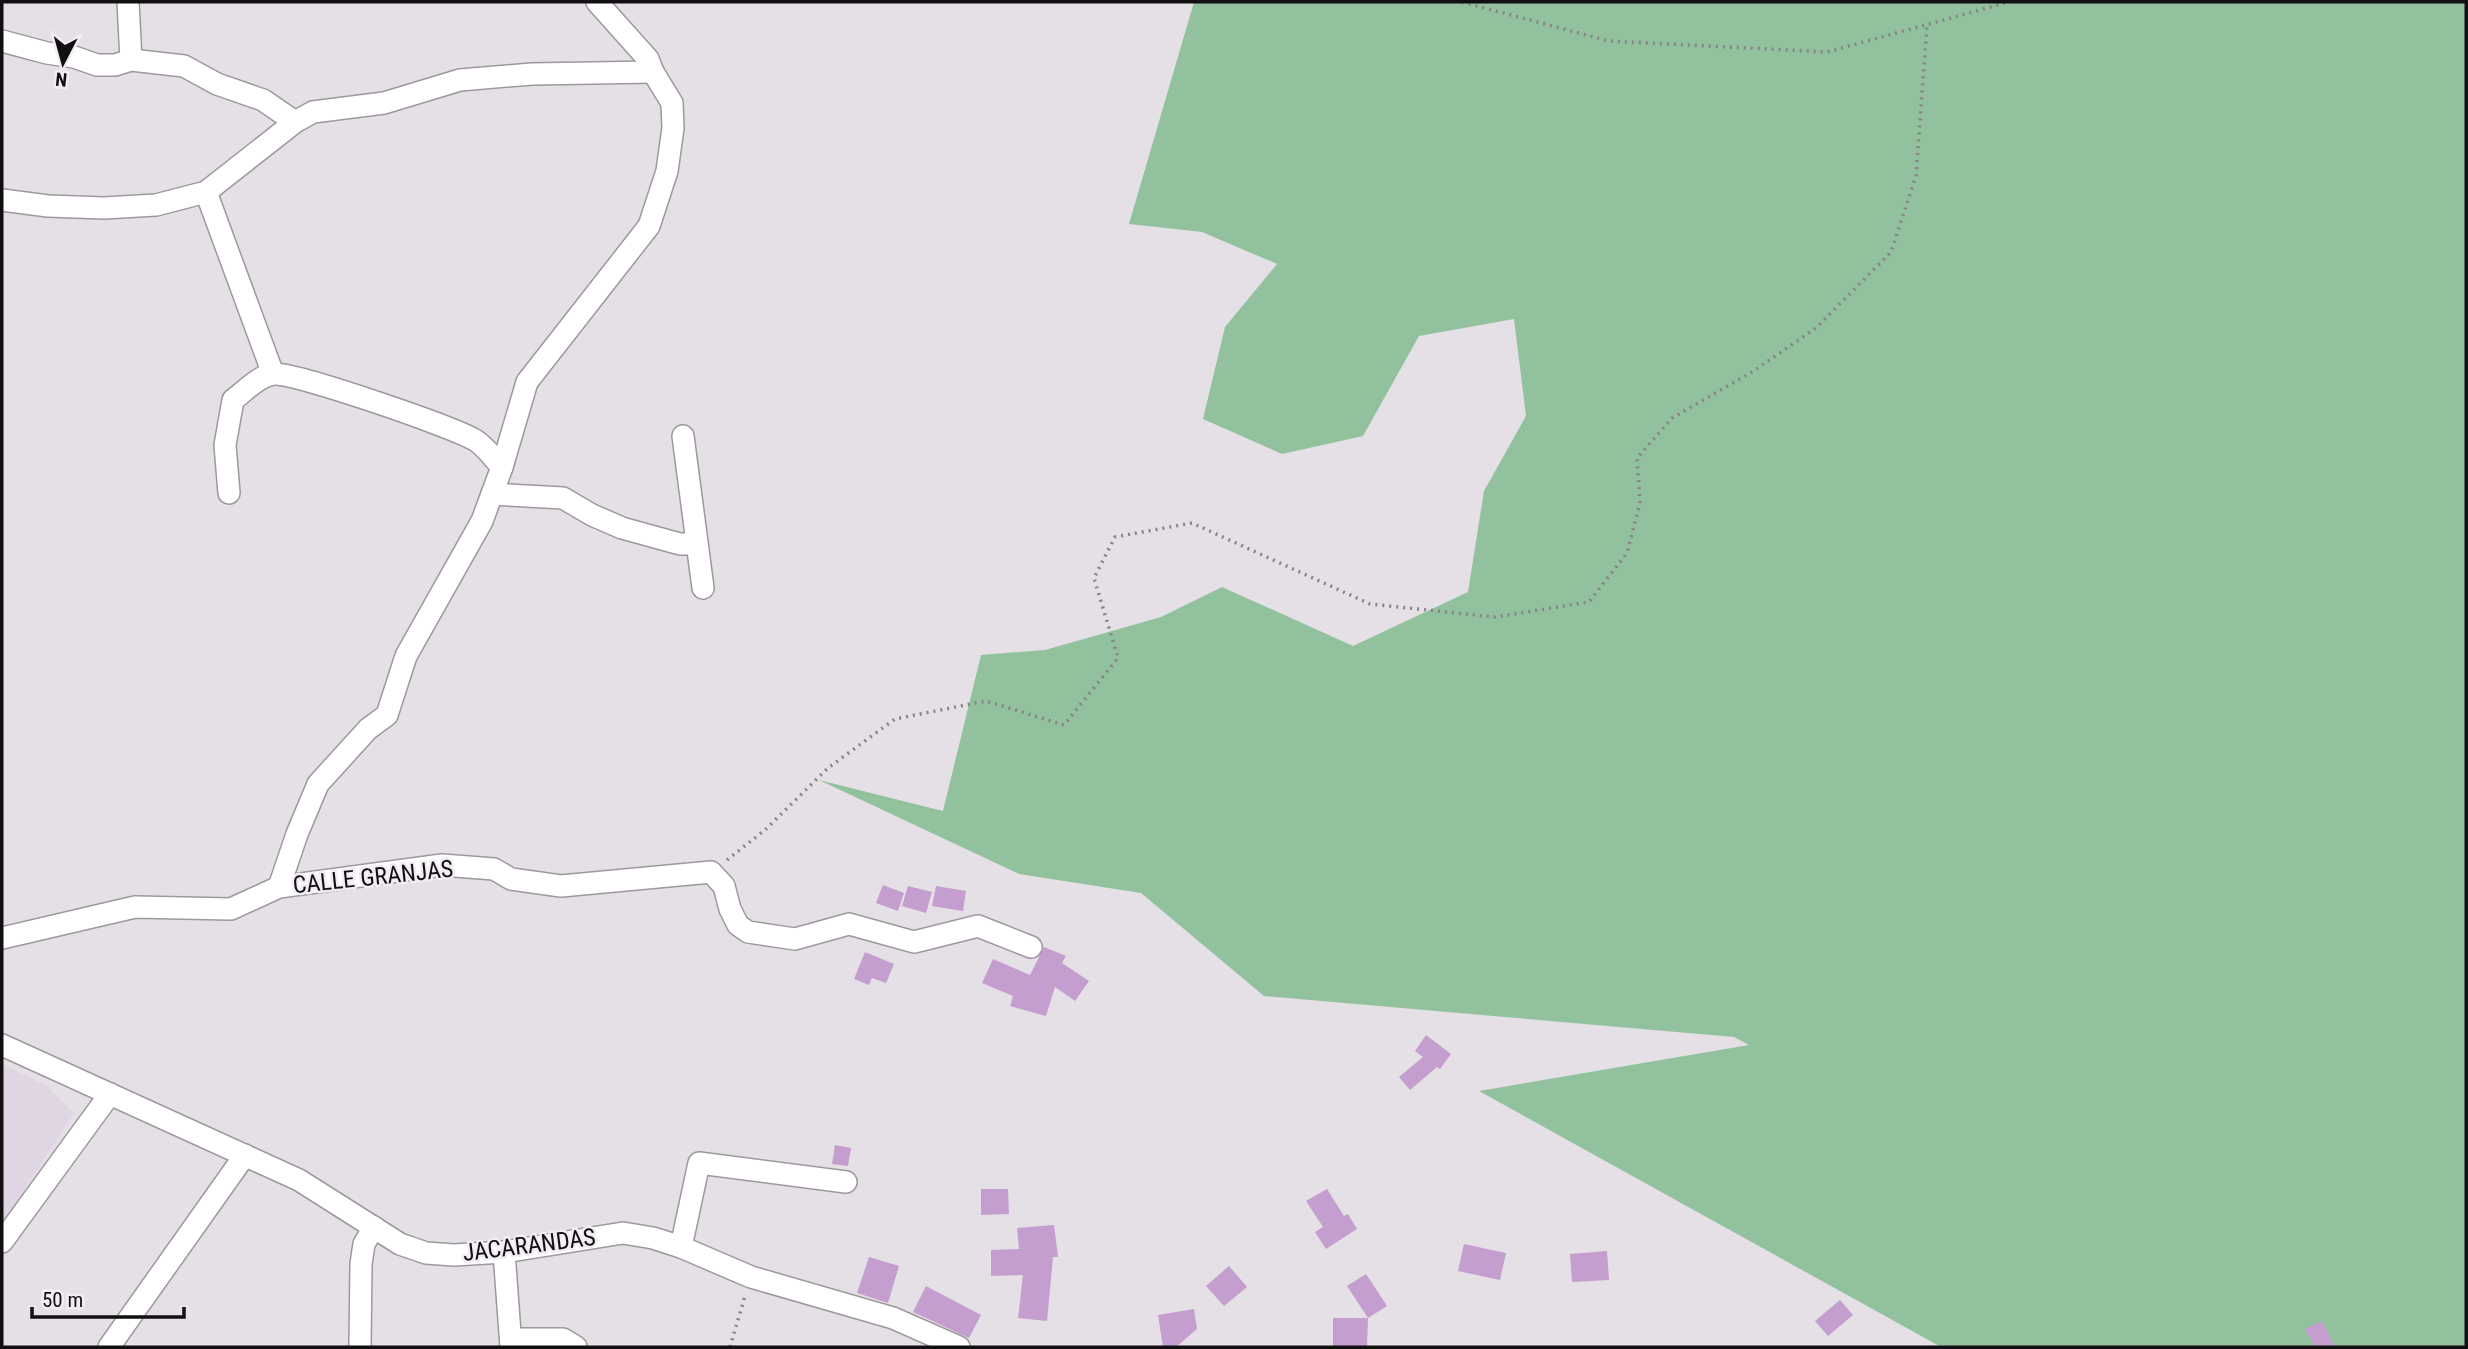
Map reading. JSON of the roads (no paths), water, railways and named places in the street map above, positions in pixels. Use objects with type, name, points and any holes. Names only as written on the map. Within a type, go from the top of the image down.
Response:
[{"type":"street","points":[[128,2],[131,60]]},
{"type":"street","points":[[279,887],[297,834],[318,785],[369,729],[387,715],[407,656],[482,521],[502,467],[527,382],[649,226],[667,172],[673,128],[672,103],[648,59],[597,2]]},
{"type":"street","points":[[2,41],[74,57],[97,65],[115,65],[131,60],[184,66],[217,84],[263,100],[295,122]]},
{"type":"street","points":[[2,200],[48,206],[104,208],[156,205],[206,192],[295,122],[313,113],[384,103],[460,80],[532,74],[653,72]]},
{"type":"street","points":[[206,192],[273,374]]},
{"type":"street","points":[[229,493],[226,445],[233,400],[259,380],[273,374],[295,377],[415,416],[476,440],[502,467]]},
{"type":"street","points":[[683,436],[703,587]]},
{"type":"street","points":[[492,494],[563,498],[622,528],[680,544],[697,544]]},
{"type":"street","name":"CALLE GRANJAS","points":[[2,938],[135,907],[231,909],[279,887],[442,865],[494,869],[511,879],[561,886],[711,872],[724,886],[730,909],[738,925],[748,932],[795,939],[849,924],[914,942],[978,926],[1031,947]]},
{"type":"street","name":"JACARANDAS","points":[[2,1045],[299,1180],[400,1244],[426,1253],[454,1255],[504,1252],[623,1233],[653,1238],[751,1277],[893,1318],[959,1347]]},
{"type":"street","points":[[2,1242],[110,1094]]},
{"type":"street","points":[[109,1347],[245,1155]]},
{"type":"street","points":[[681,1247],[699,1163],[846,1182]]},
{"type":"street","points":[[359,1347],[361,1264],[364,1244],[374,1227]]},
{"type":"street","points":[[504,1252],[511,1343],[564,1339],[576,1347]]}]
